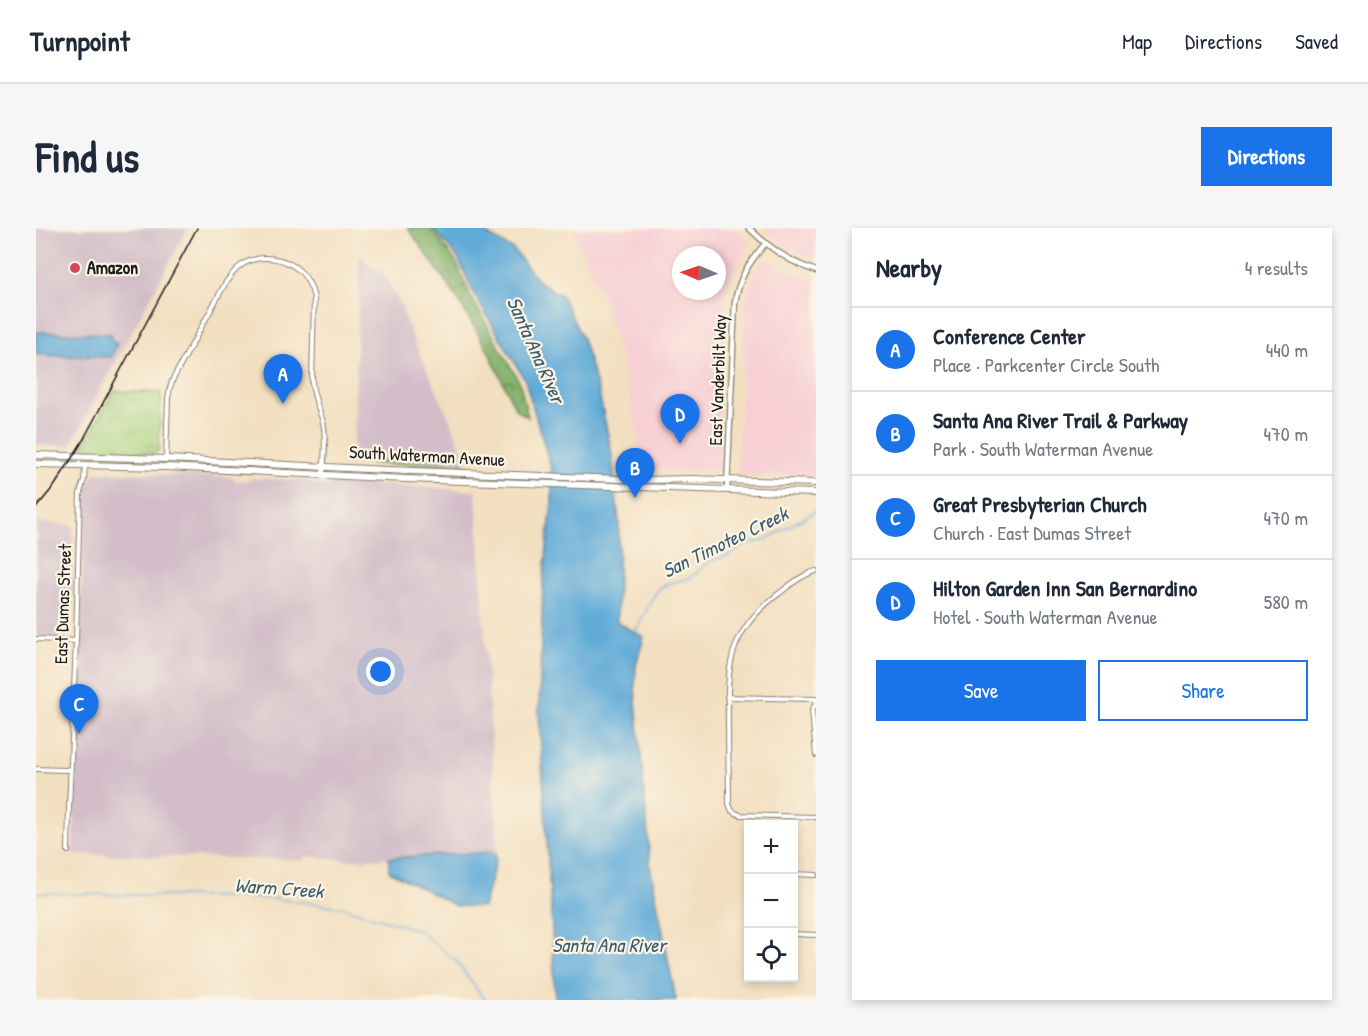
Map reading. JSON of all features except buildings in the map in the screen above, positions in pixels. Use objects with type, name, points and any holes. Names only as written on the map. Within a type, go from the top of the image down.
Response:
[{"type":"main road","name":"South Waterman Avenue","points":[[36,455],[323,466],[491,478]]},
{"type":"main road","name":"South Waterman Avenue","points":[[36,464],[622,482],[816,483]]},
{"type":"main road","name":"South Waterman Avenue","points":[[622,482],[727,490],[816,493]]},
{"type":"street","points":[[749,228],[765,244],[788,259],[816,271]]},
{"type":"street","name":"East Vanderbilt Way","points":[[727,490],[735,302],[744,272],[752,258],[765,244]]},
{"type":"street","points":[[166,467],[168,398],[173,380],[226,282],[239,266],[251,260],[264,258],[284,261],[293,266],[302,273],[312,290],[315,308],[312,382],[325,434],[323,474]]},
{"type":"street","name":"East Dumas Street","points":[[68,851],[80,493],[85,466]]},
{"type":"street","points":[[816,571],[802,577],[762,606],[754,615],[736,644],[729,670],[728,697],[729,804],[732,811],[740,815],[816,816]]},
{"type":"street","points":[[36,639],[76,641]]},
{"type":"street","points":[[728,697],[816,702],[812,710],[816,755]]},
{"type":"street","points":[[36,769],[70,769]]},
{"type":"street","points":[[798,874],[816,875]]},
{"type":"street","points":[[798,934],[816,935]]},
{"type":"shaded area","points":[[36,228],[188,228],[70,446],[36,445]]},
{"type":"shaded area","points":[[572,228],[735,228],[748,245],[730,278],[726,295],[726,246],[672,246],[672,300],[725,300],[718,471],[642,470],[635,421],[623,366],[604,301]]},
{"type":"shaded area","points":[[763,228],[816,228],[816,259],[785,246]]},
{"type":"shaded area","points":[[360,256],[371,266],[382,271],[403,309],[406,322],[454,429],[464,462],[353,459]]},
{"type":"shaded area","points":[[765,259],[791,273],[816,282],[816,476],[738,474],[738,429],[740,426],[745,302],[750,281]]},
{"type":"shaded area","points":[[96,472],[232,477],[234,480],[248,481],[252,478],[311,481],[314,485],[330,486],[333,482],[476,491],[498,852],[352,860],[305,856],[304,860],[73,854],[85,490]]},
{"type":"shaded area","points":[[36,523],[73,525],[71,632],[65,637],[36,636]]},
{"type":"green space","points":[[408,228],[431,228],[456,262],[470,295],[520,383],[528,417],[516,410],[489,352],[456,296]]},
{"type":"green space","points":[[114,391],[161,393],[159,449],[155,453],[81,450]]},
{"type":"green space","points":[[354,460],[463,463],[469,468],[378,464]]},
{"type":"water","name":"Santa Ana River","points":[[433,228],[482,228],[488,235],[514,250],[538,281],[561,295],[582,338],[599,393],[612,455],[619,522],[617,622],[644,637],[636,665],[635,688],[651,871],[676,1000],[555,1000],[539,713],[543,583],[552,503],[551,468],[525,380],[474,294],[458,258]]},
{"type":"water","points":[[36,332],[111,334],[111,340],[117,344],[111,357],[36,355]]},
{"type":"water","points":[[491,852],[496,855],[496,860],[483,907],[456,906],[389,871],[389,858]]},
{"type":"waterway","name":"San Timoteo Creek","points":[[635,632],[659,589],[669,583],[693,576],[715,559],[727,556],[746,545],[765,540],[816,511]]},
{"type":"waterway","name":"Warm Creek","points":[[36,893],[266,898],[342,907],[418,930],[455,960],[485,1000]]},
{"type":"railway","points":[[36,508],[55,485],[82,442],[197,228]]},
{"type":"place","name":"Amazon","points":[[75,268]]},
{"type":"place","name":"Conference Center","points":[[283,404]]},
{"type":"place","name":"Hilton Garden Inn San Bernardino","points":[[680,444]]},
{"type":"place","name":"Santa Ana River Trail & Parkway","points":[[635,498]]},
{"type":"place","name":"Great Presbyterian Church","points":[[79,734]]}]
